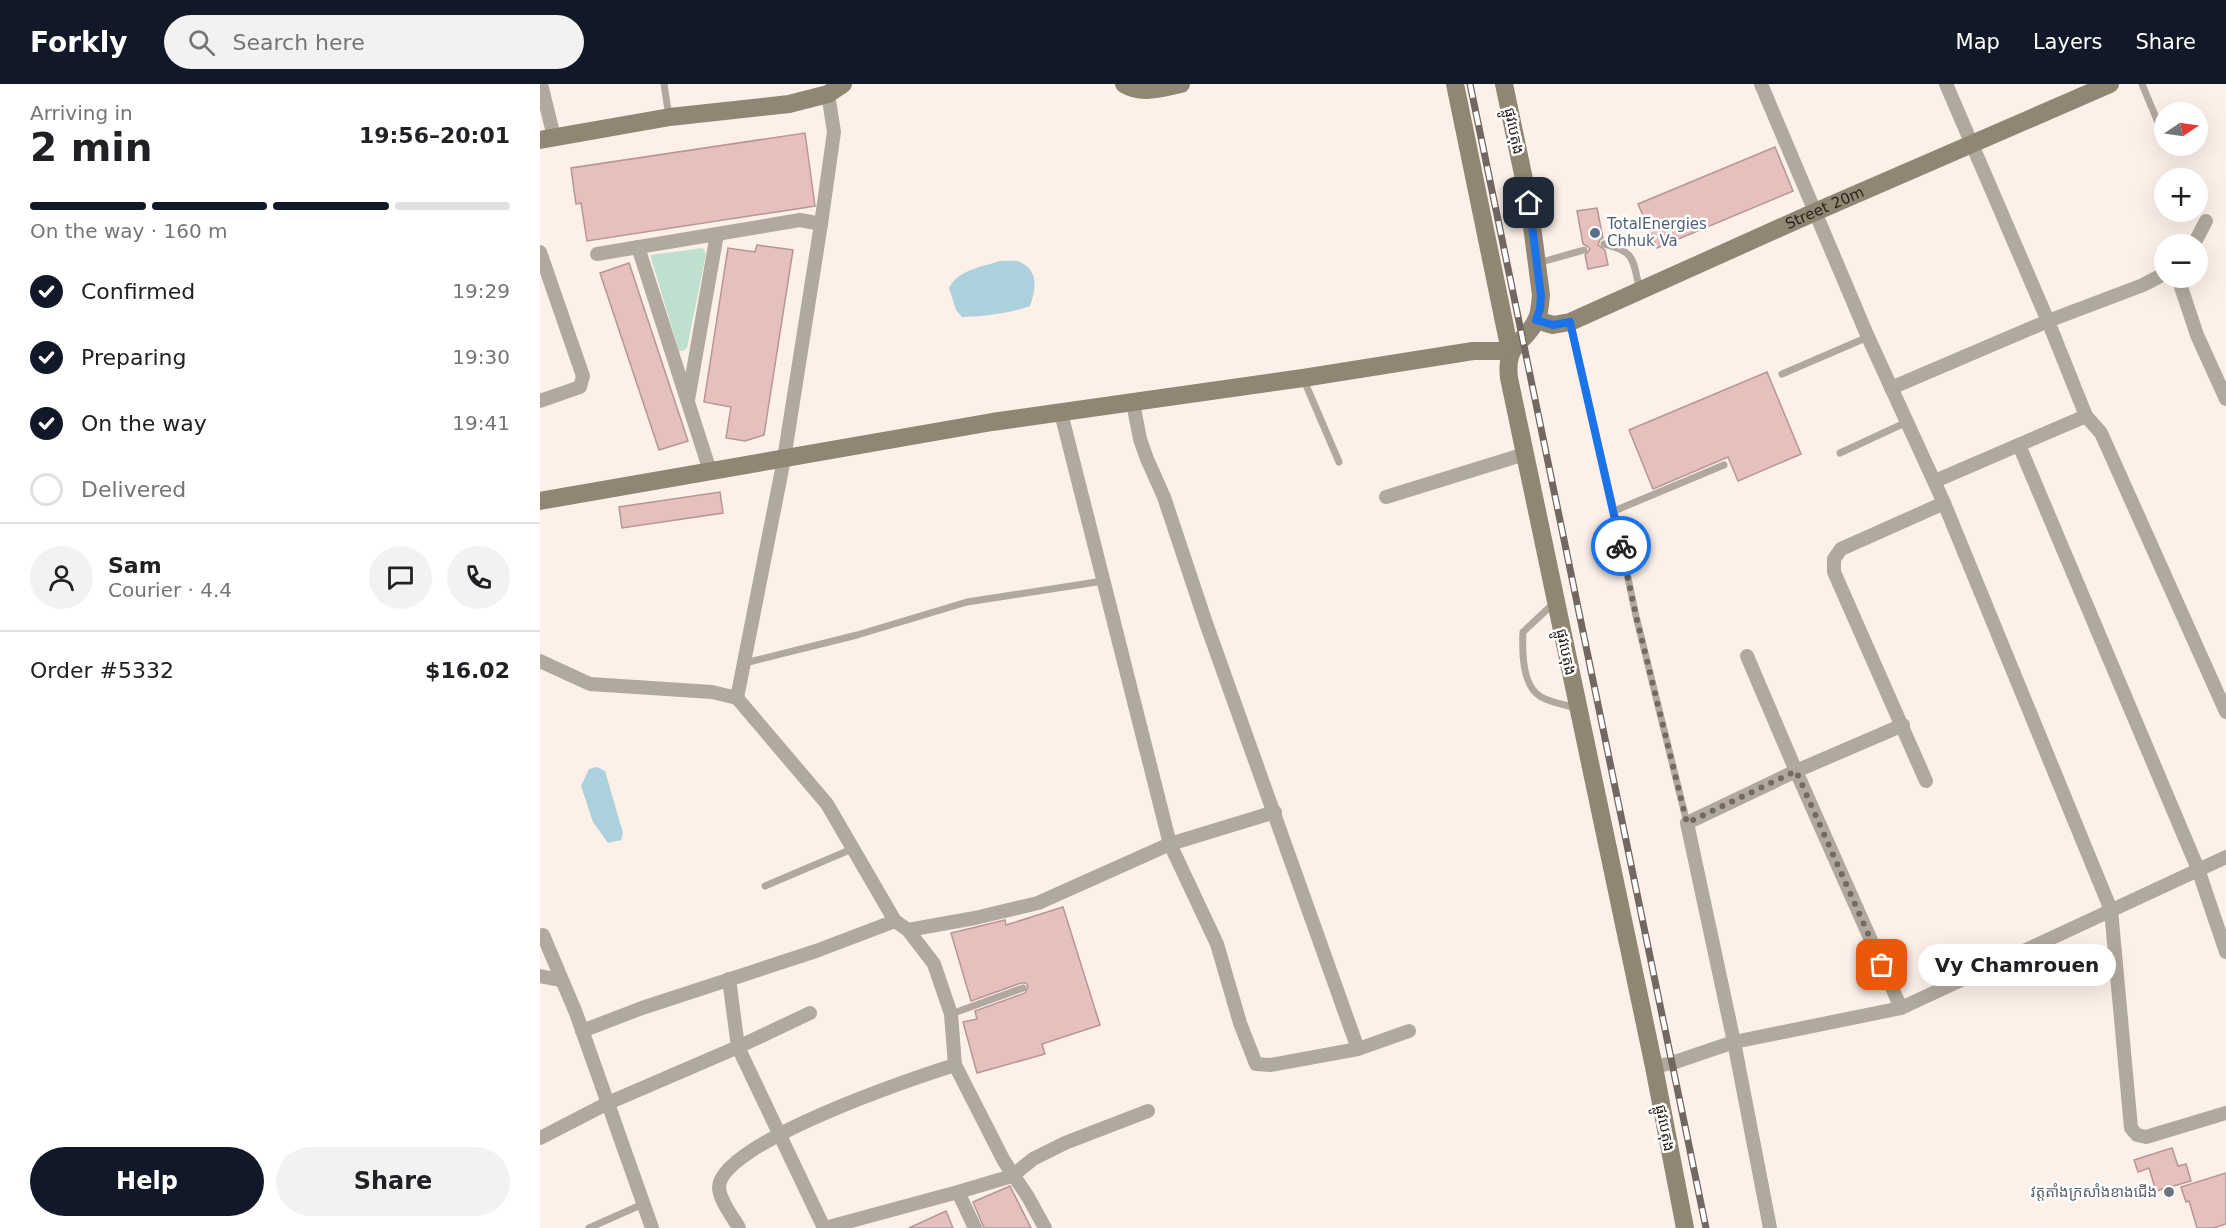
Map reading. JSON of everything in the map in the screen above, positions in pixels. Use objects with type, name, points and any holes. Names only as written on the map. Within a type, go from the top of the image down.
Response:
[{"type":"street","points":[[541,84],[547,139],[670,117],[789,104],[836,89],[834,132],[784,459],[745,663],[736,698]]},
{"type":"street","points":[[1124,84],[1133,89],[1148,91],[1180,84]]},
{"type":"street","name":"ផ្លូវបេតុង","points":[[1455,84],[1510,351],[1507,364],[1509,378],[1654,1067],[1685,1228]]},
{"type":"street","name":"ផ្លូវបេតុង","points":[[1504,84],[1529,203],[1538,263],[1541,295],[1536,320]]},
{"type":"street","points":[[1761,84],[1868,337],[1935,481],[2111,910],[2131,1128],[2138,1135],[2146,1137],[2226,1113]]},
{"type":"street","points":[[1946,84],[2048,321],[2086,416],[2101,434],[2226,712]]},
{"type":"street","name":"Street 20m","points":[[1536,320],[1553,325],[1570,322],[1815,212],[2110,84]]},
{"type":"street","points":[[597,254],[800,220],[821,224]]},
{"type":"street","points":[[688,402],[717,234]]},
{"type":"street","points":[[638,247],[710,471]]},
{"type":"street","points":[[540,252],[583,376],[580,387],[540,401]]},
{"type":"street","points":[[1891,388],[2048,321],[2154,279]]},
{"type":"street","points":[[2181,288],[2197,335],[2226,399]]},
{"type":"street","points":[[540,501],[992,422],[1303,378],[1473,351],[1510,351],[1536,320]]},
{"type":"street","points":[[1133,403],[1140,439],[1164,497],[1206,622],[1358,1049]]},
{"type":"street","points":[[1061,412],[1170,844],[1217,944],[1240,1023],[1256,1064],[1270,1065],[1358,1049],[1409,1031]]},
{"type":"street","points":[[1935,481],[2086,416]]},
{"type":"street","points":[[2019,445],[2198,869],[2226,952]]},
{"type":"street","points":[[1386,497],[1525,454]]},
{"type":"street","points":[[1926,780],[1834,572],[1834,559],[1841,549],[1944,503]]},
{"type":"street","points":[[1747,656],[1901,1008]]},
{"type":"street","points":[[540,661],[590,684],[712,692],[736,698],[827,804],[895,921],[908,930],[934,964],[951,1014],[955,1065],[1012,1176],[1028,1197],[1045,1228]]},
{"type":"street","points":[[1770,1228],[1734,1042],[1687,823],[1796,771],[1903,725]]},
{"type":"street","points":[[908,930],[975,918],[1038,903],[1170,844],[1275,812]]},
{"type":"street","points":[[1654,1067],[1734,1042],[1901,1008],[2226,857]]},
{"type":"street","points":[[582,1031],[642,1008],[816,951],[895,921]]},
{"type":"street","points":[[543,935],[582,1031],[652,1228]]},
{"type":"street","points":[[540,976],[560,980]]},
{"type":"street","points":[[729,979],[738,1047],[825,1228],[1012,1176],[1033,1159],[1065,1143],[1148,1111]]},
{"type":"street","points":[[540,1138],[608,1102],[738,1047],[810,1013]]},
{"type":"street","points":[[739,1228],[724,1201],[719,1186],[724,1173],[741,1155],[778,1134],[910,1079],[955,1065]]},
{"type":"street","points":[[958,1192],[975,1228]]},
{"type":"lane","points":[[664,84],[670,117]]},
{"type":"lane","points":[[2142,84],[2154,113]]},
{"type":"lane","points":[[1604,244],[1622,248],[1630,254],[1640,290]]},
{"type":"lane","points":[[1538,263],[1584,250]]},
{"type":"lane","points":[[1570,322],[1636,616],[1687,823]]},
{"type":"lane","points":[[1782,374],[1868,337]]},
{"type":"lane","points":[[1303,378],[1339,462]]},
{"type":"lane","points":[[1840,453],[1907,422]]},
{"type":"lane","points":[[1614,511],[1724,465]]},
{"type":"lane","points":[[745,663],[857,635],[967,602],[1103,581]]},
{"type":"lane","points":[[1556,601],[1523,632],[1522,651],[1528,678],[1537,694],[1543,698],[1578,708]]},
{"type":"lane","points":[[765,886],[852,849]]},
{"type":"lane","points":[[951,1014],[1023,988]]},
{"type":"lane","points":[[589,1228],[643,1204]]},
{"type":"green space","points":[[703,248],[706,254],[687,348],[679,351],[650,255]]},
{"type":"water","points":[[1000,261],[1020,262],[1030,270],[1034,281],[1034,294],[1030,306],[996,314],[962,317],[956,310],[949,288],[953,282],[964,273]]},
{"type":"water","points":[[597,767],[605,771],[623,833],[621,840],[608,843],[593,822],[581,786],[589,769]]},
{"type":"building","points":[[805,133],[815,206],[587,241],[581,203],[576,204],[571,168]]},
{"type":"building","points":[[1775,147],[1793,191],[1657,248],[1638,204]]},
{"type":"building","points":[[1597,208],[1603,238],[1598,245],[1605,250],[1608,265],[1588,269],[1585,255],[1590,249],[1583,244],[1577,211]]},
{"type":"building","points":[[757,245],[793,250],[764,435],[745,441],[726,438],[731,407],[704,402],[728,248],[755,252]]},
{"type":"building","points":[[629,263],[688,441],[659,450],[600,273]]},
{"type":"building","points":[[1767,372],[1801,454],[1738,481],[1728,457],[1653,489],[1629,430]]},
{"type":"building","points":[[720,492],[723,513],[622,528],[619,507]]},
{"type":"building","points":[[1063,907],[1100,1025],[1042,1044],[1045,1054],[977,1073],[963,1022],[977,1019],[975,1011],[1025,993],[1028,987],[1026,983],[1021,983],[971,1001],[951,933],[1005,920],[1006,925]]},
{"type":"building","points":[[2172,1148],[2178,1166],[2186,1164],[2191,1181],[2156,1191],[2149,1168],[2138,1172],[2134,1160]]},
{"type":"building","points":[[2226,1173],[2226,1224],[2213,1228],[2197,1228],[2189,1201],[2186,1202],[2181,1187]]},
{"type":"building","points":[[1010,1186],[1031,1228],[984,1228],[973,1202]]},
{"type":"building","points":[[946,1211],[953,1228],[909,1228]]},
{"type":"railway","points":[[1470,84],[1706,1228]]},
{"type":"way so far","points":[[1621,546],[1687,823],[1796,771],[1882,965]]},
{"type":"place","name":"TotalEnergies Chhuk Va","points":[[1595,233]]},
{"type":"place","name":"Vy Chamrouen","points":[[1882,965]]},
{"type":"place","name":"វត្តតាំងក្រសាំងខាងជើង","points":[[2169,1192]]},
{"type":"route","points":[[1529,203],[1541,295],[1536,320],[1553,325],[1570,322],[1621,546]]}]
